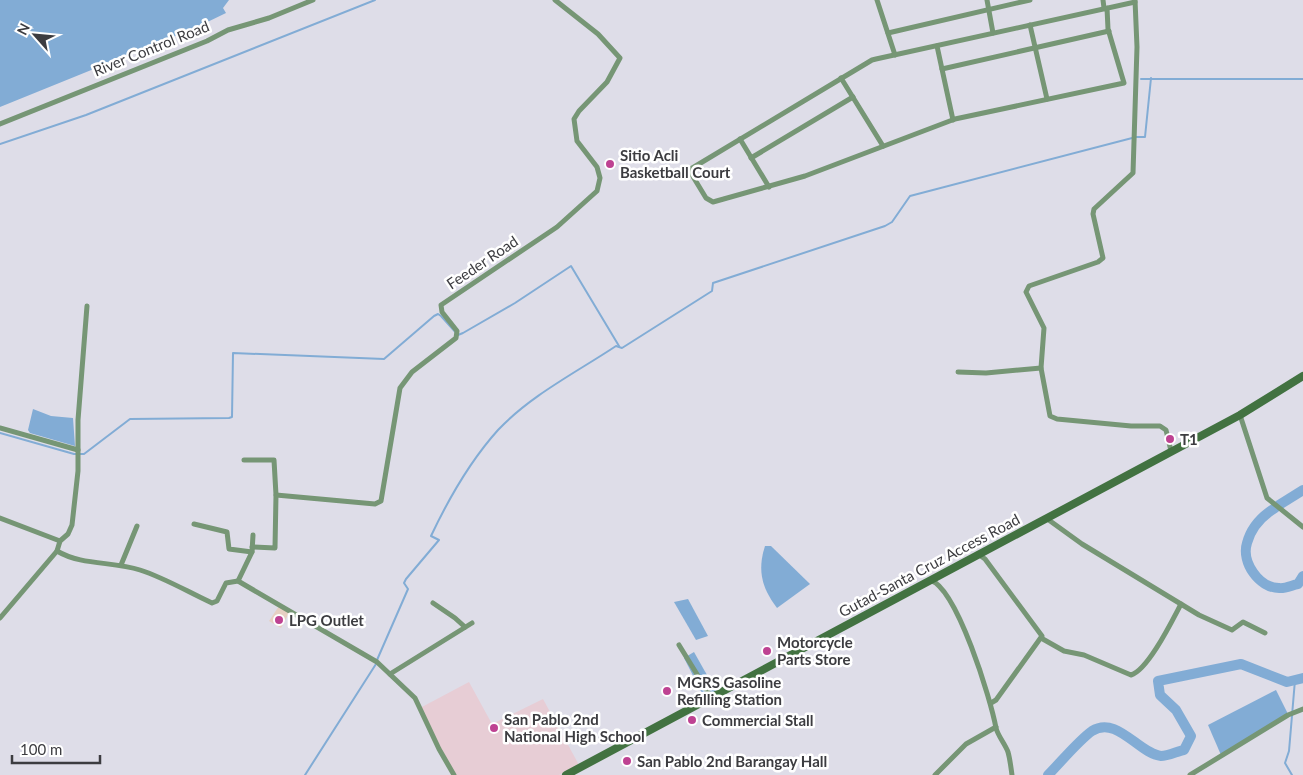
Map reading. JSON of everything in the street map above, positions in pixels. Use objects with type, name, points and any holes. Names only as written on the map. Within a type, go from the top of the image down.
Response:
[{"type":"main road","name":"Gutad-Santa Cruz Access Road","points":[[566,775],[1240,415],[1303,376]]},
{"type":"street","name":"River Control Road","points":[[0,124],[199,44],[228,30],[259,22],[313,0]]},
{"type":"street","name":"Feeder Road","points":[[276,495],[375,504],[381,501],[400,388],[412,372],[456,338],[457,332],[442,312],[441,306],[557,227],[597,191],[600,178],[597,167],[577,141],[574,120],[579,110],[607,82],[620,58],[598,34],[555,0]]},
{"type":"street","points":[[877,0],[895,55]]},
{"type":"street","points":[[987,0],[993,33]]},
{"type":"street","points":[[888,33],[1030,0]]},
{"type":"street","points":[[1102,0],[1106,8],[1109,31],[1124,83],[953,120],[806,176],[713,202],[706,198],[689,170],[872,60],[937,46],[1106,8],[1135,1],[1135,142],[1132,175],[1096,205],[1094,212],[1102,255],[1101,261],[1029,286],[1026,294],[1044,328],[1041,368],[1050,416],[1056,419],[1131,426],[1160,426],[1166,430],[1171,451]]},
{"type":"street","points":[[1030,25],[1047,99]]},
{"type":"street","points":[[942,70],[1109,31]]},
{"type":"street","points":[[937,46],[953,120]]},
{"type":"street","points":[[841,78],[883,146]]},
{"type":"street","points":[[751,158],[853,97]]},
{"type":"street","points":[[740,139],[769,187]]},
{"type":"street","points":[[0,618],[57,551],[60,541],[68,534],[72,525],[87,306]]},
{"type":"street","points":[[958,372],[986,373],[1041,368]]},
{"type":"street","points":[[1240,415],[1267,498],[1303,527]]},
{"type":"street","points":[[0,428],[78,453]]},
{"type":"street","points":[[194,524],[227,532],[229,549],[275,548],[276,495],[274,460],[244,460]]},
{"type":"street","points":[[0,518],[60,541]]},
{"type":"street","points":[[1045,518],[1082,544],[1181,604],[1232,630],[1243,622],[1265,633]]},
{"type":"street","points":[[121,565],[137,526]]},
{"type":"street","points":[[238,581],[252,549],[253,535]]},
{"type":"street","points":[[57,551],[98,564],[121,565],[141,570],[212,603],[216,601],[226,583],[238,581],[377,662],[415,698],[439,750],[454,775]]},
{"type":"street","points":[[978,554],[985,559],[1042,636],[1041,638],[1064,651],[1084,655],[1131,675],[1138,673],[1181,604]]},
{"type":"street","points":[[930,580],[937,582],[957,612],[991,703],[996,726],[1008,753],[1012,775]]},
{"type":"street","points":[[433,603],[465,627]]},
{"type":"street","points":[[390,674],[472,623]]},
{"type":"street","points":[[991,703],[996,700],[1041,638]]},
{"type":"street","points":[[679,645],[711,697]]},
{"type":"street","points":[[1190,775],[1288,715],[1302,709]]},
{"type":"street","points":[[935,775],[966,744],[996,726]]},
{"type":"shaded area","points":[[279,606],[289,613],[281,628],[269,621]]},
{"type":"shaded area","name":"San Pablo 2nd National High School","points":[[469,682],[492,724],[543,699],[579,765],[559,775],[455,775],[420,708]]},
{"type":"water","points":[[0,0],[229,0],[223,8],[226,13],[195,28],[0,107]]},
{"type":"water","points":[[33,409],[51,416],[73,418],[75,446],[30,433],[28,430]]},
{"type":"water","points":[[765,546],[771,546],[810,584],[777,608],[762,579],[761,563]]},
{"type":"water","points":[[688,599],[708,636],[696,640],[674,602]]},
{"type":"water","points":[[694,652],[716,691],[704,697],[684,658]]},
{"type":"water","points":[[1276,690],[1288,714],[1221,755],[1208,725]]},
{"type":"waterway","points":[[0,144],[86,115],[375,0]]},
{"type":"waterway","points":[[377,660],[408,589],[404,583],[406,579],[439,540],[431,536],[445,508],[469,467],[488,442],[511,417],[525,406],[616,346],[622,348],[712,291],[713,283],[885,226],[892,222],[910,196],[1136,137],[1145,137],[1151,78]]},
{"type":"waterway","points":[[1141,79],[1303,79]]},
{"type":"waterway","points":[[0,433],[74,454],[84,454],[130,419],[229,418],[232,417],[233,353],[384,359],[438,314],[458,335],[515,303],[571,266],[619,346]]},
{"type":"waterway","points":[[1279,505],[1303,490]]},
{"type":"waterway","points":[[1275,508],[1251,532],[1246,550],[1249,566],[1259,579],[1272,587],[1284,588],[1298,584],[1303,576]]},
{"type":"waterway","points":[[305,775],[376,664]]},
{"type":"waterway","points":[[1048,775],[1087,735],[1101,727],[1119,731],[1153,754],[1161,756],[1184,750],[1191,736],[1176,710],[1160,695],[1158,681],[1241,664],[1287,682],[1303,678]]},
{"type":"waterway","points":[[1292,775],[1285,763],[1289,751],[1295,680]]},
{"type":"place","name":"Sitio Acli Basketball Court","points":[[610,164]]},
{"type":"place","name":"T1","points":[[1170,439]]},
{"type":"place","name":"LPG Outlet","points":[[279,620]]},
{"type":"place","name":"Motorcycle Parts Store","points":[[767,651]]},
{"type":"place","name":"MGRS Gasoline Refilling Station","points":[[667,691]]},
{"type":"place","name":"Commercial Stall","points":[[692,720]]},
{"type":"place","name":"San Pablo 2nd National High School","points":[[494,728]]},
{"type":"place","name":"San Pablo 2nd Barangay Hall","points":[[627,761]]}]
